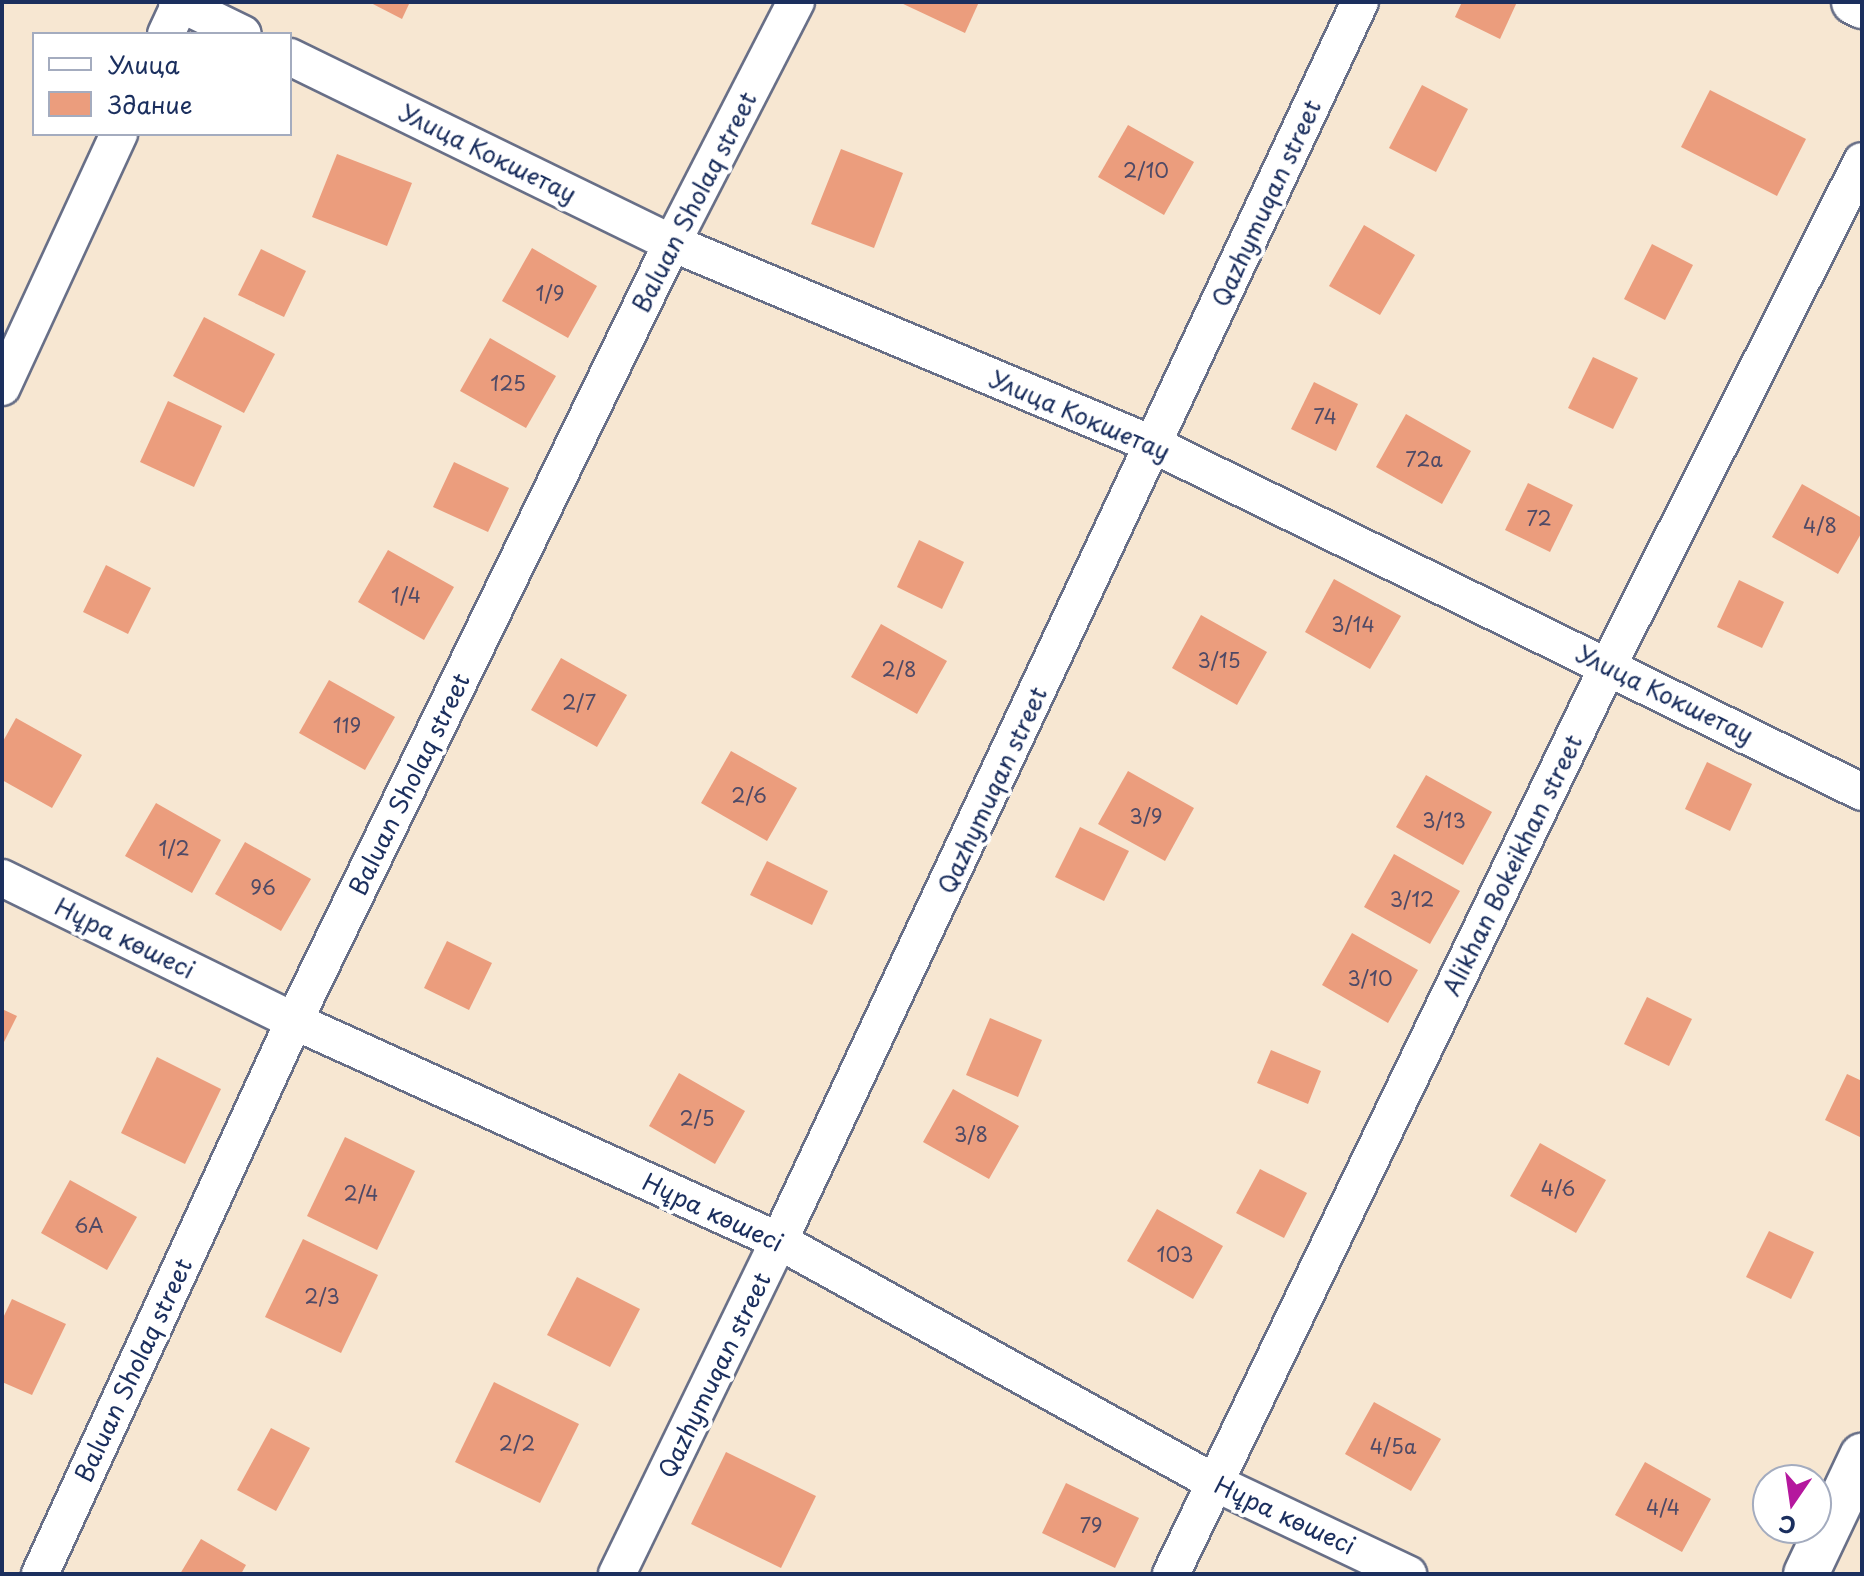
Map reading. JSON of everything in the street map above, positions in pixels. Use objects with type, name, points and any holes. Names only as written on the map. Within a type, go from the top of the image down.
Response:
[{"type":"street","name":"Baluan Sholaq street","points":[[40,1574],[294,1021],[672,243],[796,2]]},
{"type":"street","name":"Qazhymuqan street","points":[[617,1574],[779,1241],[1360,2]]},
{"type":"street","points":[[1854,2],[1862,6]]},
{"type":"street","points":[[176,10],[237,32]]},
{"type":"street","name":"Улица Кокшетау","points":[[292,58],[672,243],[1154,445],[1862,792]]},
{"type":"street","points":[[2,387],[118,136]]},
{"type":"street","name":"Alikhan Bokeikhan street","points":[[1171,1574],[1608,666],[1862,161]]},
{"type":"street","name":"Нұра көшесі","points":[[2,878],[294,1021],[779,1241],[1213,1482],[1408,1574]]},
{"type":"street","points":[[1806,1574],[1862,1456]]},
{"type":"building","points":[[369,2],[410,2],[402,19]]},
{"type":"building","points":[[899,2],[979,2],[965,33]]},
{"type":"building","points":[[1462,2],[1517,2],[1500,39],[1455,17]]},
{"type":"building","points":[[1422,85],[1468,109],[1436,172],[1389,148]]},
{"type":"building","points":[[1710,90],[1806,139],[1777,196],[1681,147]]},
{"type":"building","points":[[1128,125],[1194,162],[1164,215],[1098,177]]},
{"type":"building","points":[[841,149],[903,173],[874,248],[811,224]]},
{"type":"building","points":[[337,154],[412,183],[387,246],[312,217]]},
{"type":"building","points":[[1364,225],[1415,255],[1380,315],[1329,286]]},
{"type":"building","points":[[1652,244],[1693,265],[1665,320],[1624,299]]},
{"type":"building","points":[[532,248],[597,286],[568,338],[502,301]]},
{"type":"building","points":[[261,249],[306,271],[284,317],[238,295]]},
{"type":"building","points":[[204,317],[275,354],[244,413],[173,376]]},
{"type":"building","points":[[490,338],[556,376],[526,428],[460,391]]},
{"type":"building","points":[[1593,357],[1638,378],[1613,429],[1568,408]]},
{"type":"building","points":[[1314,382],[1358,404],[1336,451],[1291,429]]},
{"type":"building","points":[[168,401],[222,426],[194,487],[140,462]]},
{"type":"building","points":[[1406,414],[1471,451],[1442,504],[1376,467]]},
{"type":"building","points":[[454,462],[509,488],[488,532],[433,507]]},
{"type":"building","points":[[1528,483],[1573,505],[1550,552],[1505,530]]},
{"type":"building","points":[[1802,484],[1862,518],[1862,532],[1838,574],[1772,537]]},
{"type":"building","points":[[919,540],[964,562],[942,609],[897,587]]},
{"type":"building","points":[[388,550],[454,587],[424,640],[358,602]]},
{"type":"building","points":[[106,565],[151,588],[128,634],[83,612]]},
{"type":"building","points":[[1334,579],[1401,616],[1370,669],[1305,632]]},
{"type":"building","points":[[1739,580],[1784,602],[1762,648],[1717,627]]},
{"type":"building","points":[[1201,615],[1267,652],[1237,705],[1172,668]]},
{"type":"building","points":[[881,624],[947,661],[917,714],[851,677]]},
{"type":"building","points":[[561,658],[627,695],[597,747],[531,710]]},
{"type":"building","points":[[329,680],[395,717],[365,770],[299,733]]},
{"type":"building","points":[[16,718],[82,755],[52,808],[2,780],[2,743]]},
{"type":"building","points":[[731,751],[797,788],[767,841],[701,803]]},
{"type":"building","points":[[1707,762],[1752,784],[1730,831],[1685,809]]},
{"type":"building","points":[[1128,771],[1194,808],[1165,861],[1098,824]]},
{"type":"building","points":[[1426,775],[1492,812],[1463,865],[1396,827]]},
{"type":"building","points":[[156,803],[221,840],[192,893],[125,856]]},
{"type":"building","points":[[1080,827],[1129,851],[1104,901],[1055,877]]},
{"type":"building","points":[[245,842],[311,879],[281,931],[215,894]]},
{"type":"building","points":[[1394,854],[1460,891],[1430,944],[1364,907]]},
{"type":"building","points":[[767,861],[828,891],[812,925],[750,895]]},
{"type":"building","points":[[1352,933],[1418,970],[1388,1023],[1322,985]]},
{"type":"building","points":[[447,941],[492,963],[469,1010],[424,988]]},
{"type":"building","points":[[1647,997],[1692,1019],[1669,1066],[1624,1044]]},
{"type":"building","points":[[2,1009],[17,1016],[2,1046]]},
{"type":"building","points":[[990,1018],[1042,1040],[1018,1097],[966,1075]]},
{"type":"building","points":[[1271,1050],[1321,1071],[1308,1104],[1257,1083]]},
{"type":"building","points":[[157,1057],[221,1089],[185,1164],[121,1133]]},
{"type":"building","points":[[679,1073],[745,1111],[715,1164],[649,1126]]},
{"type":"building","points":[[1847,1074],[1862,1081],[1862,1138],[1825,1120]]},
{"type":"building","points":[[953,1089],[1019,1126],[989,1179],[923,1142]]},
{"type":"building","points":[[345,1137],[415,1171],[377,1250],[307,1216]]},
{"type":"building","points":[[1540,1143],[1606,1180],[1576,1233],[1510,1196]]},
{"type":"building","points":[[1260,1169],[1307,1193],[1284,1238],[1236,1213]]},
{"type":"building","points":[[70,1180],[137,1217],[107,1270],[41,1233]]},
{"type":"building","points":[[1157,1209],[1223,1246],[1193,1299],[1127,1261]]},
{"type":"building","points":[[1769,1231],[1814,1252],[1791,1299],[1746,1277]]},
{"type":"building","points":[[303,1239],[378,1275],[341,1353],[265,1317]]},
{"type":"building","points":[[577,1277],[640,1309],[610,1367],[547,1335]]},
{"type":"building","points":[[12,1299],[66,1324],[32,1395],[2,1382],[2,1320]]},
{"type":"building","points":[[494,1382],[579,1424],[540,1503],[455,1462]]},
{"type":"building","points":[[1374,1402],[1441,1439],[1411,1491],[1345,1454]]},
{"type":"building","points":[[271,1428],[310,1448],[276,1511],[237,1490]]},
{"type":"building","points":[[726,1452],[816,1496],[781,1568],[691,1524]]},
{"type":"building","points":[[1645,1462],[1711,1499],[1682,1552],[1615,1515]]},
{"type":"building","points":[[1066,1483],[1139,1518],[1115,1568],[1042,1533]]},
{"type":"building","points":[[201,1539],[246,1565],[241,1574],[180,1574]]}]
